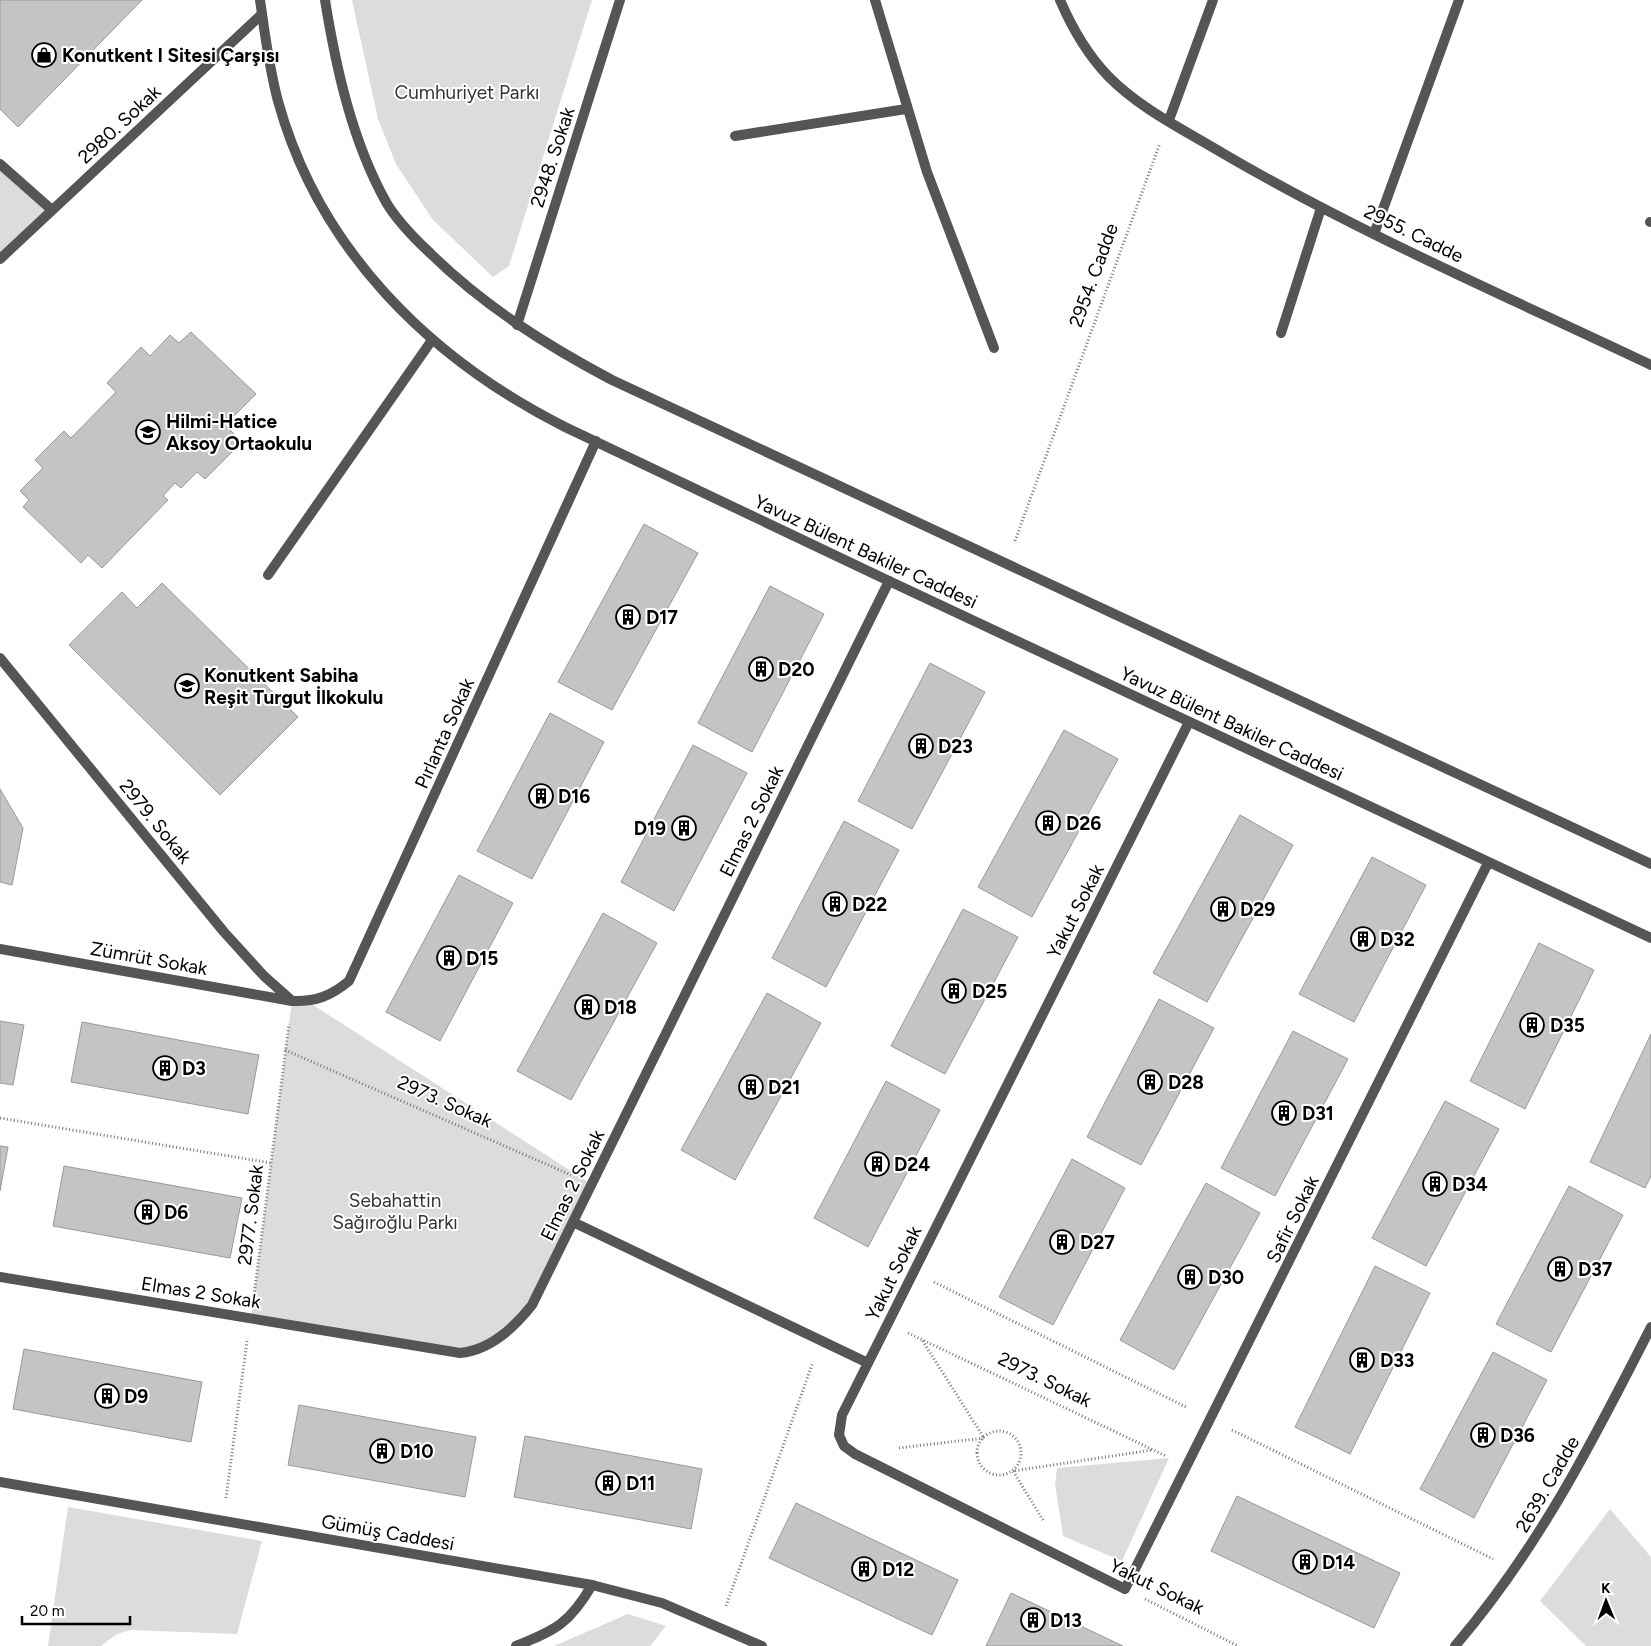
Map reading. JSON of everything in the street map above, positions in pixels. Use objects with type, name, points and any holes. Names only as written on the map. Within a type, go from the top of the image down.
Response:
[{"type":"street","name":"Yavuz Bülent Bakiler Caddesi","points":[[260,0],[278,101],[308,185],[366,274],[432,340],[457,361],[509,396],[596,441],[889,582],[1651,938]]},
{"type":"street","points":[[325,0],[337,63],[356,132],[374,178],[387,203],[404,227],[442,266],[518,325],[562,353],[612,380],[1651,864]]},
{"type":"street","name":"2948. Sokak","points":[[518,325],[620,0]]},
{"type":"street","points":[[875,0],[906,109],[939,204],[994,348]]},
{"type":"street","name":"2955. Cadde","points":[[1060,0],[1081,42],[1109,77],[1129,94],[1168,120],[1321,208],[1651,365]]},
{"type":"street","points":[[1168,120],[1213,0]]},
{"type":"street","points":[[1374,234],[1459,0]]},
{"type":"street","name":"2980. Sokak","points":[[0,259],[262,14]]},
{"type":"street","points":[[736,136],[906,109]]},
{"type":"street","points":[[0,164],[52,210]]},
{"type":"street","points":[[1281,333],[1321,208]]},
{"type":"street","points":[[268,575],[432,340]]},
{"type":"street","name":"Pırlanta Sokak","points":[[292,1001],[307,1001],[324,997],[337,990],[354,975],[596,441]]},
{"type":"street","name":"Elmas 2 Sokak","points":[[0,1277],[460,1353],[469,1352],[496,1339],[524,1316],[532,1305],[889,582]]},
{"type":"street","name":"2979. Sokak","points":[[0,658],[224,932],[269,980],[292,1001]]},
{"type":"street","name":"Yakut Sokak","points":[[1125,1589],[855,1454],[844,1446],[839,1435],[841,1419],[868,1363],[1189,722]]},
{"type":"street","name":"Safir Sokak","points":[[1125,1589],[1488,863]]},
{"type":"street","name":"Zümrüt Sokak","points":[[0,950],[292,1001]]},
{"type":"street","points":[[573,1222],[868,1363]]},
{"type":"street","name":"2639. Cadde","points":[[1455,1646],[1516,1570],[1538,1536],[1582,1458],[1651,1327]]},
{"type":"street","name":"Gümüş Caddesi","points":[[0,1482],[592,1585],[662,1603],[762,1646]]},
{"type":"street","points":[[516,1646],[560,1626],[573,1615],[592,1585]]},
{"type":"path","name":"2954. Cadde","points":[[1007,563],[1168,120]]},
{"type":"path","name":"2977. Sokak","points":[[222,1521],[292,1001]]},
{"type":"path","name":"2973. Sokak","points":[[286,1050],[591,1184]]},
{"type":"path","points":[[0,1118],[271,1163]]},
{"type":"path","name":"2973. Sokak","points":[[888,1323],[1187,1466]]},
{"type":"path","points":[[922,1339],[984,1438]]},
{"type":"path","points":[[718,1626],[820,1340]]},
{"type":"path","points":[[895,1449],[984,1438],[990,1434],[1004,1431],[1016,1439],[1020,1445],[1021,1459],[1013,1471]]},
{"type":"path","points":[[984,1438],[977,1451],[980,1465],[985,1471],[999,1476],[1013,1471],[1153,1450]]},
{"type":"path","points":[[1013,1471],[1044,1521]]},
{"type":"path","name":"Yakut Sokak","points":[[1125,1589],[1238,1646]]},
{"type":"green space","name":"Cumhuriyet Parkı","points":[[352,0],[592,0],[509,266],[493,277],[433,220],[396,164],[378,119]]},
{"type":"green space","points":[[0,164],[52,210],[0,259]]},
{"type":"green space","name":"Sebahattin Sağıroğlu Parkı","points":[[292,1001],[307,1001],[591,1184],[524,1316],[469,1352],[251,1318]]},
{"type":"green space","points":[[1169,1458],[1122,1561],[1063,1536],[1055,1484],[1057,1468]]},
{"type":"green space","points":[[68,1507],[262,1541],[237,1634],[130,1630],[117,1634],[101,1646],[48,1646]]},
{"type":"green space","points":[[1610,1509],[1651,1557],[1651,1646],[1586,1646],[1540,1601]]},
{"type":"green space","points":[[628,1614],[666,1626],[650,1646],[554,1646]]},
{"type":"building","name":"Konutkent I Sitesi Çarşısı","points":[[0,0],[142,0],[18,127],[0,109]]},
{"type":"building","name":"Hilmi-Hatice Aksoy Ortaokulu","points":[[191,332],[256,394],[225,425],[242,442],[205,479],[197,472],[181,488],[175,483],[163,496],[168,500],[102,568],[88,555],[81,563],[23,507],[29,500],[20,491],[43,468],[35,460],[64,431],[71,438],[116,392],[107,383],[141,347],[150,356],[170,335],[179,343]]},
{"type":"building","name":"D17","points":[[644,524],[698,553],[612,710],[558,682]]},
{"type":"building","points":[[162,583],[298,717],[220,795],[69,645],[122,592],[137,608]]},
{"type":"building","name":"D20","points":[[770,586],[824,614],[752,752],[698,723]]},
{"type":"building","name":"D23","points":[[930,663],[985,692],[912,829],[858,801]]},
{"type":"building","name":"D16","points":[[550,713],[604,742],[532,879],[477,851]]},
{"type":"building","name":"D26","points":[[1064,730],[1118,759],[1032,917],[978,887]]},
{"type":"building","name":"D19","points":[[693,745],[747,773],[674,911],[621,882]]},
{"type":"building","points":[[0,789],[23,828],[12,885],[0,882]]},
{"type":"building","name":"D29","points":[[1240,815],[1293,845],[1207,1002],[1153,973]]},
{"type":"building","name":"D22","points":[[844,821],[899,850],[826,987],[772,958]]},
{"type":"building","name":"D32","points":[[1372,857],[1426,885],[1354,1022],[1299,994]]},
{"type":"building","name":"D15","points":[[459,875],[513,903],[440,1041],[386,1012]]},
{"type":"building","name":"D25","points":[[963,909],[1018,937],[945,1074],[891,1046]]},
{"type":"building","name":"D18","points":[[603,913],[657,943],[571,1100],[517,1071]]},
{"type":"building","name":"D35","points":[[1539,943],[1594,970],[1525,1109],[1470,1081]]},
{"type":"building","name":"D21","points":[[767,993],[821,1023],[735,1180],[681,1150]]},
{"type":"building","name":"D28","points":[[1159,999],[1214,1028],[1141,1165],[1087,1137]]},
{"type":"building","points":[[0,1021],[24,1025],[13,1085],[0,1083]]},
{"type":"building","name":"D3","points":[[82,1022],[259,1055],[248,1114],[71,1082]]},
{"type":"building","name":"D31","points":[[1293,1031],[1348,1059],[1275,1196],[1221,1168]]},
{"type":"building","points":[[1651,1034],[1651,1176],[1645,1188],[1590,1162]]},
{"type":"building","name":"D24","points":[[886,1081],[940,1110],[868,1247],[814,1218]]},
{"type":"building","name":"D34","points":[[1445,1101],[1499,1129],[1426,1266],[1372,1238]]},
{"type":"building","points":[[0,1146],[8,1147],[0,1191]]},
{"type":"building","name":"D27","points":[[1072,1159],[1125,1188],[1053,1325],[999,1297]]},
{"type":"building","name":"D6","points":[[64,1166],[242,1198],[230,1258],[53,1226]]},
{"type":"building","name":"D30","points":[[1206,1183],[1260,1213],[1174,1370],[1120,1340]]},
{"type":"building","name":"D37","points":[[1569,1186],[1623,1215],[1551,1352],[1496,1324]]},
{"type":"building","name":"D33","points":[[1375,1266],[1430,1293],[1350,1454],[1295,1427]]},
{"type":"building","name":"D9","points":[[24,1349],[202,1382],[191,1442],[13,1409]]},
{"type":"building","name":"D36","points":[[1493,1352],[1547,1380],[1474,1518],[1420,1489]]},
{"type":"building","name":"D10","points":[[299,1405],[476,1437],[465,1497],[288,1465]]},
{"type":"building","name":"D11","points":[[525,1436],[702,1469],[691,1529],[514,1497]]},
{"type":"building","name":"D14","points":[[1237,1496],[1400,1573],[1374,1628],[1211,1551]]},
{"type":"building","name":"D12","points":[[796,1503],[958,1580],[932,1635],[769,1558]]},
{"type":"building","name":"D13","points":[[1011,1593],[1123,1646],[986,1646]]},
{"type":"place","name":"Konutkent I Sitesi Çarşısı","points":[[44,55]]},
{"type":"place","name":"Hilmi-Hatice Aksoy Ortaokulu","points":[[148,432]]},
{"type":"place","name":"D17","points":[[628,617]]},
{"type":"place","name":"D20","points":[[761,669]]},
{"type":"place","name":"Konutkent Sabiha Reşit Turgut İlkokulu","points":[[187,686]]},
{"type":"place","name":"D23","points":[[921,746]]},
{"type":"place","name":"D16","points":[[541,796]]},
{"type":"place","name":"D26","points":[[1048,823]]},
{"type":"place","name":"D19","points":[[684,828]]},
{"type":"place","name":"D22","points":[[835,904]]},
{"type":"place","name":"D29","points":[[1223,909]]},
{"type":"place","name":"D32","points":[[1363,939]]},
{"type":"place","name":"D15","points":[[449,958]]},
{"type":"place","name":"D25","points":[[954,991]]},
{"type":"place","name":"D18","points":[[587,1007]]},
{"type":"place","name":"D35","points":[[1532,1025]]},
{"type":"place","name":"D3","points":[[165,1068]]},
{"type":"place","name":"D28","points":[[1150,1082]]},
{"type":"place","name":"D21","points":[[751,1087]]},
{"type":"place","name":"D31","points":[[1284,1113]]},
{"type":"place","name":"D24","points":[[877,1164]]},
{"type":"place","name":"D34","points":[[1435,1184]]},
{"type":"place","name":"D6","points":[[147,1212]]},
{"type":"place","name":"D27","points":[[1062,1242]]},
{"type":"place","name":"D37","points":[[1560,1269]]},
{"type":"place","name":"D30","points":[[1190,1277]]},
{"type":"place","name":"D33","points":[[1362,1360]]},
{"type":"place","name":"D9","points":[[107,1396]]},
{"type":"place","name":"D36","points":[[1483,1435]]},
{"type":"place","name":"D10","points":[[382,1451]]},
{"type":"place","name":"D11","points":[[608,1483]]},
{"type":"place","name":"D14","points":[[1305,1562]]},
{"type":"place","name":"D12","points":[[864,1569]]},
{"type":"place","name":"D13","points":[[1033,1620]]}]
